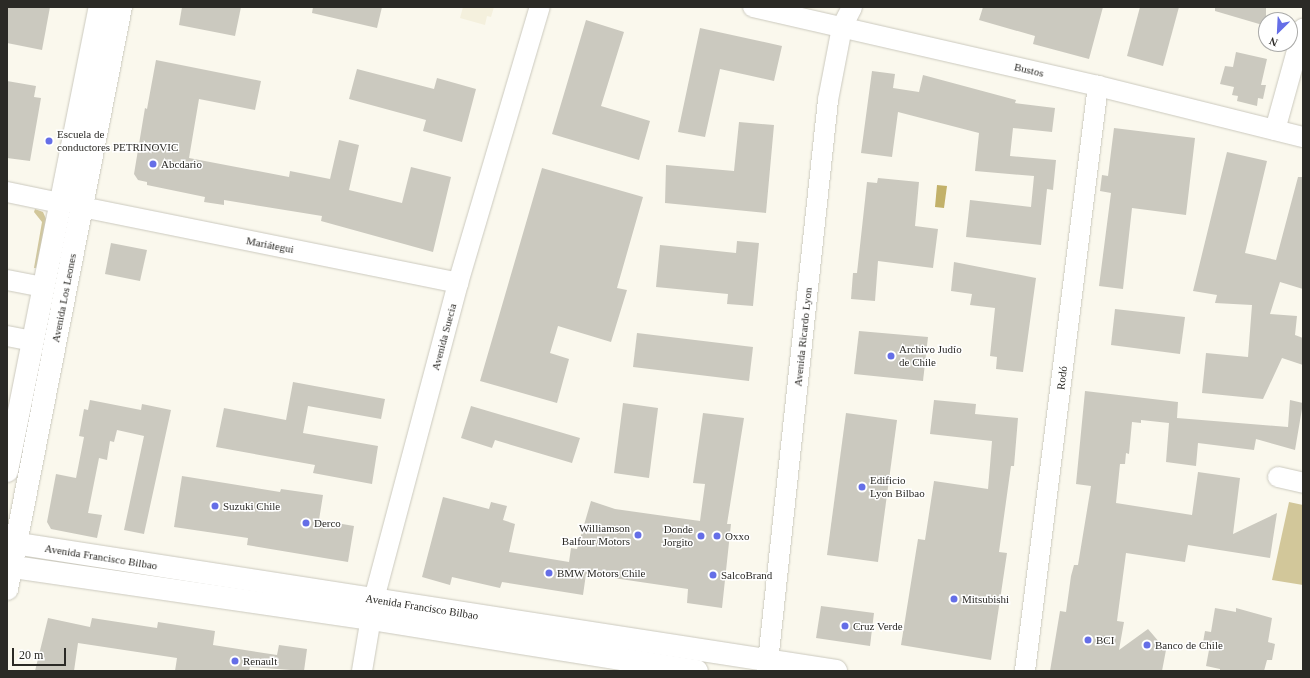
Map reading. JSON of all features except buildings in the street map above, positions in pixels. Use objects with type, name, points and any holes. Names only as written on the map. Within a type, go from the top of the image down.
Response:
[{"type":"main road","name":"Avenida Los Leones","points":[[7,472],[100,7]]},
{"type":"main road","name":"Avenida Los Leones","points":[[7,589],[12,543],[82,207],[121,7]]},
{"type":"main road","name":"Avenida Francisco Bilbao","points":[[12,543],[372,609],[697,671]]},
{"type":"main road","name":"Avenida Francisco Bilbao","points":[[9,566],[372,609],[768,666],[836,671]]},
{"type":"street","name":"Avenida Suecia","points":[[362,671],[372,609],[458,283],[540,7]]},
{"type":"street","name":"Bustos","points":[[753,7],[1098,86],[1303,137]]},
{"type":"street","name":"Avenida Ricardo Lyon","points":[[768,666],[828,100],[842,27],[852,7]]},
{"type":"street","points":[[1275,130],[1303,28]]},
{"type":"street","name":"Rodó","points":[[1025,671],[1098,86]]},
{"type":"street","points":[[7,192],[60,203]]},
{"type":"street","name":"Mariátegui","points":[[82,207],[458,283]]},
{"type":"street","points":[[7,280],[44,287]]},
{"type":"street","points":[[7,336],[33,341]]},
{"type":"street","points":[[1278,477],[1303,483]]},
{"type":"shaded area","points":[[463,7],[494,7],[491,17],[487,16],[485,25],[460,18]]},
{"type":"shaded area","points":[[937,185],[947,186],[944,208],[935,207]]},
{"type":"shaded area","points":[[35,209],[43,212],[47,221],[37,268],[34,268],[42,222],[34,212]]},
{"type":"shaded area","points":[[1289,502],[1303,505],[1303,585],[1272,580]]},
{"type":"place","name":"Escuela de conductores PETRINOVIC","points":[[49,141]]},
{"type":"place","name":"Abcdario","points":[[153,164]]},
{"type":"place","name":"Archivo Judío de Chile","points":[[891,356]]},
{"type":"place","name":"Edificio Lyon Bilbao","points":[[862,487]]},
{"type":"place","name":"Suzuki Chile","points":[[215,506]]},
{"type":"place","name":"Derco","points":[[306,523]]},
{"type":"place","name":"Williamson Balfour Motors","points":[[638,535]]},
{"type":"place","name":"Donde Jorgito","points":[[701,536]]},
{"type":"place","name":"Oxxo","points":[[717,536]]},
{"type":"place","name":"BMW Motors Chile","points":[[549,573]]},
{"type":"place","name":"SalcoBrand","points":[[713,575]]},
{"type":"place","name":"Mitsubishi","points":[[954,599]]},
{"type":"place","name":"Cruz Verde","points":[[845,626]]},
{"type":"place","name":"BCI","points":[[1088,640]]},
{"type":"place","name":"Banco de Chile","points":[[1147,645]]},
{"type":"place","name":"Renault","points":[[235,661]]}]
